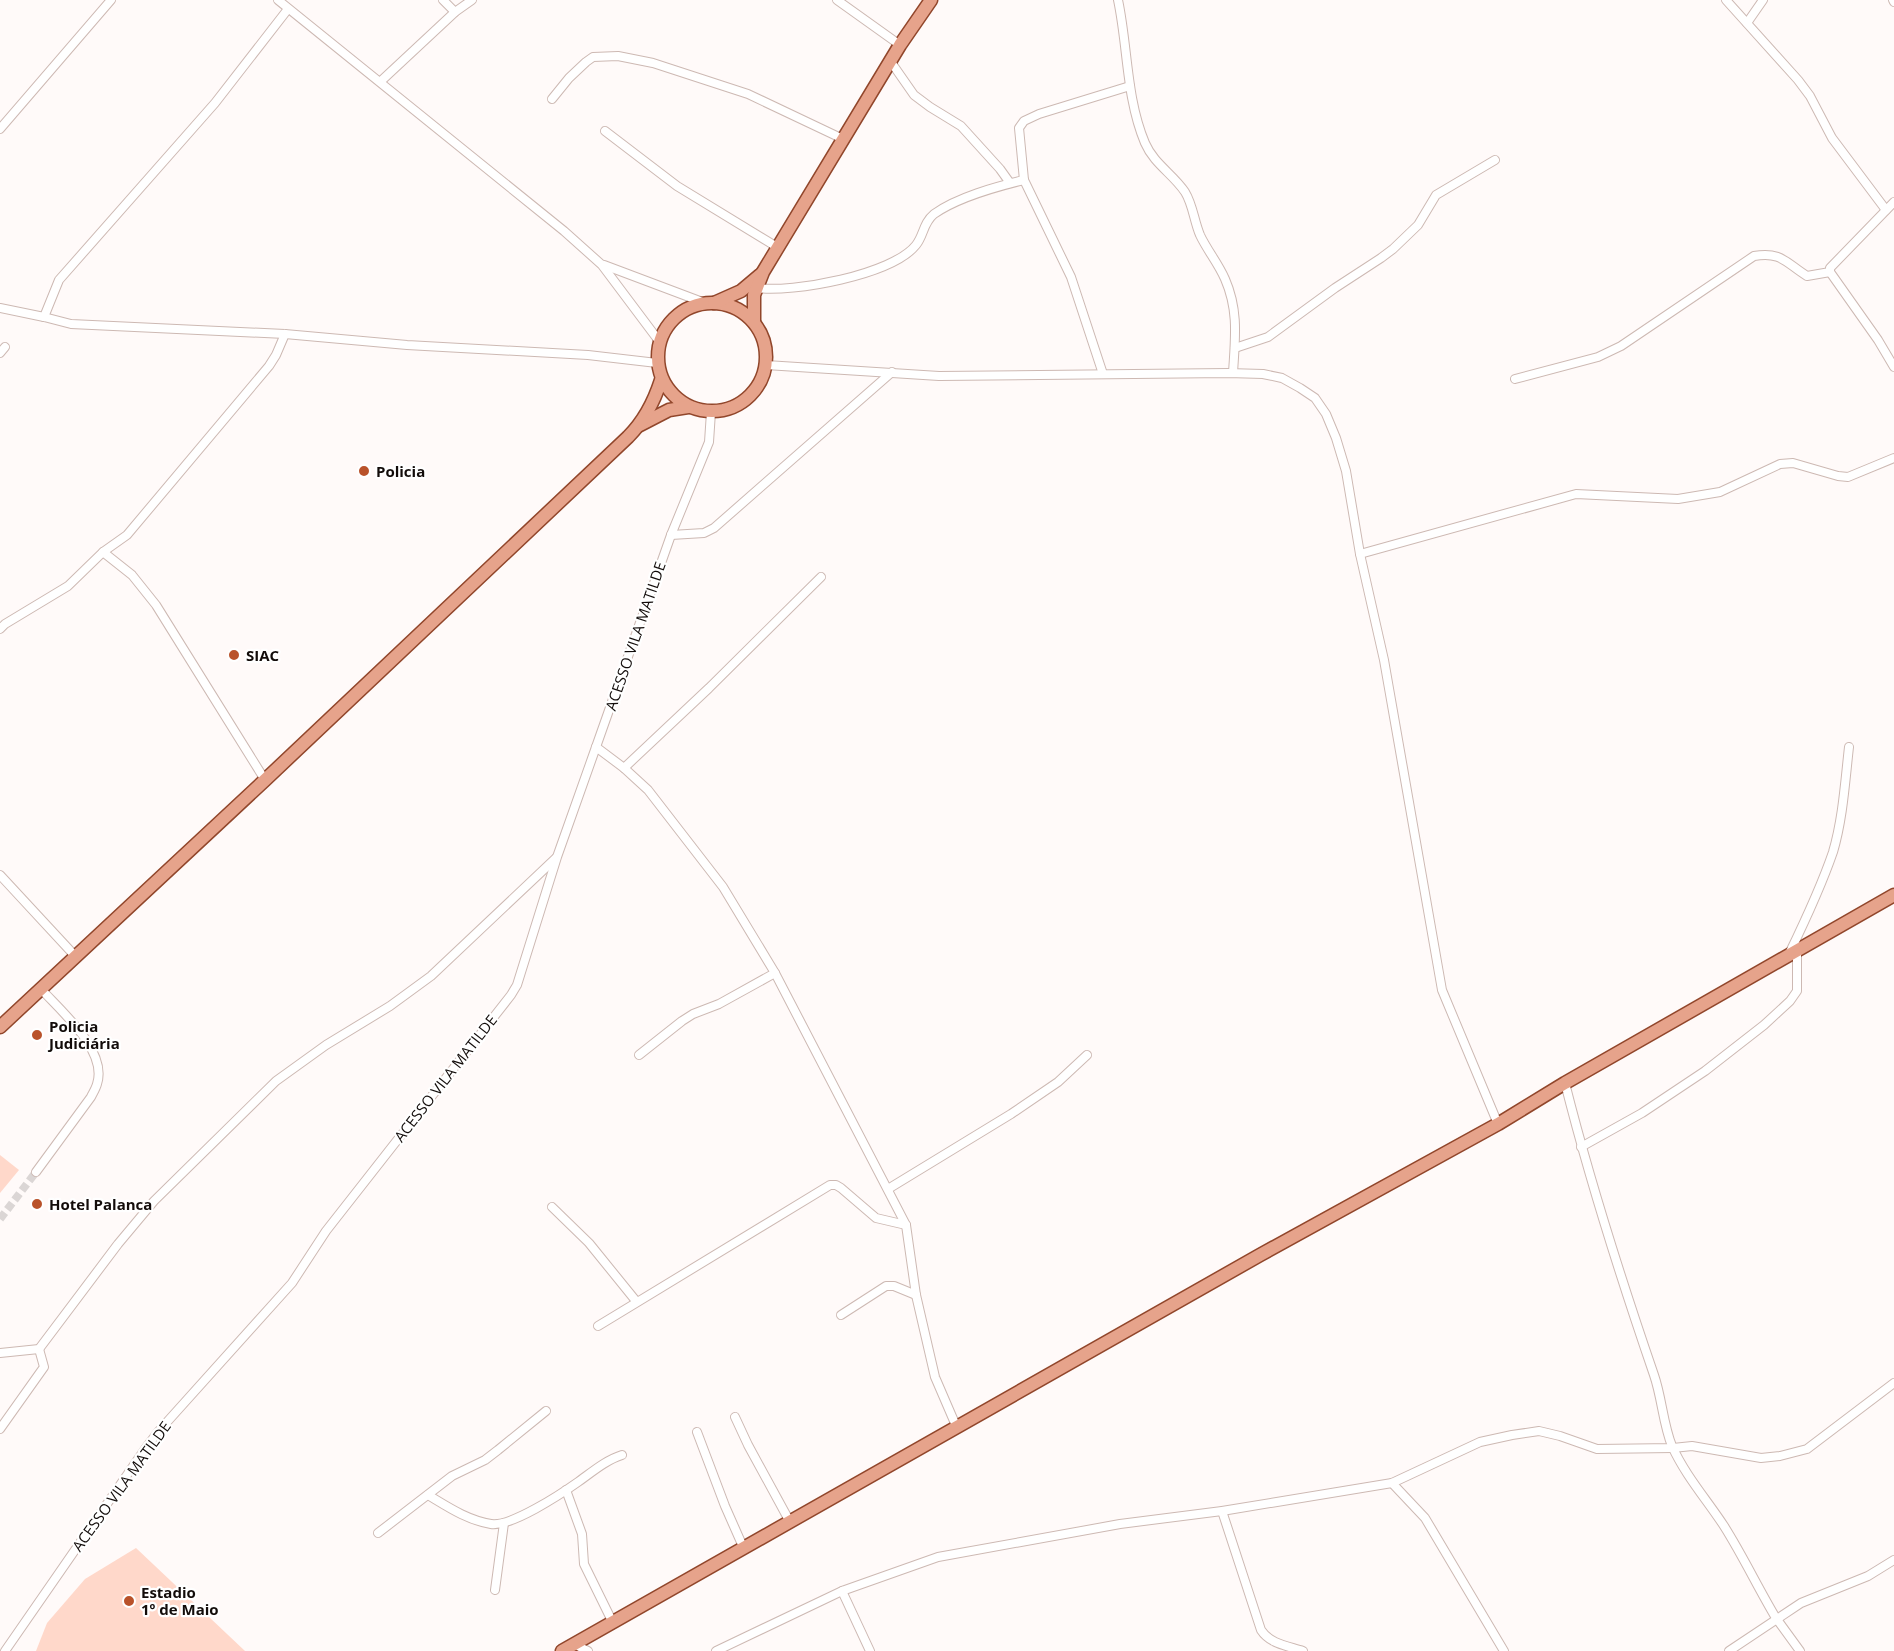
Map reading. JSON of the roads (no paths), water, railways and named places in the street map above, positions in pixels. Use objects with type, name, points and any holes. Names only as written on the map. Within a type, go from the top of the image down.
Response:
[{"type":"main road","points":[[754,322],[753,304],[756,288],[763,272],[900,45],[931,0]]},
{"type":"main road","points":[[688,407],[671,395],[661,380],[657,363],[659,341],[670,321],[686,309],[741,291],[763,272]]},
{"type":"main road","points":[[639,425],[669,410],[688,407],[711,412],[729,409],[746,400],[759,384],[766,365],[766,350],[762,335],[754,322],[743,312],[724,304],[709,303]]},
{"type":"main road","points":[[0,1027],[265,780],[639,425],[656,396],[661,380]]},
{"type":"main road","points":[[562,1651],[1260,1255],[1498,1124],[1564,1083],[1894,894]]},
{"type":"street","points":[[0,129],[111,0]]},
{"type":"street","points":[[278,0],[381,81],[564,231],[602,265],[659,341]]},
{"type":"street","points":[[443,0],[455,12]]},
{"type":"street","points":[[381,81],[455,12],[472,0]]},
{"type":"street","points":[[837,0],[900,45]]},
{"type":"street","points":[[1118,0],[1124,27],[1136,119],[1146,145],[1154,158],[1176,180],[1187,196],[1199,233],[1225,278],[1235,309],[1233,373]]},
{"type":"street","points":[[1726,0],[1798,80],[1810,96],[1832,138],[1886,210]]},
{"type":"street","points":[[1747,23],[1763,0]]},
{"type":"street","points":[[44,317],[59,280],[215,103],[288,9]]},
{"type":"street","points":[[552,99],[569,78],[593,57],[618,56],[652,63],[748,94],[843,139]]},
{"type":"street","points":[[891,62],[914,95],[921,102],[961,126],[1000,168],[1010,183]]},
{"type":"street","points":[[1102,374],[1071,277],[1024,180],[1019,128],[1024,121],[1039,114],[1130,86]]},
{"type":"street","points":[[605,131],[677,186],[777,247]]},
{"type":"street","points":[[1235,348],[1268,337],[1381,258],[1418,225],[1436,195],[1495,160]]},
{"type":"street","points":[[756,288],[770,290],[808,286],[885,265],[903,255],[916,244],[923,228],[932,216],[950,204],[1024,180]]},
{"type":"street","points":[[1830,272],[1832,265],[1894,202]]},
{"type":"street","points":[[1515,379],[1598,357],[1621,346],[1754,256],[1778,255],[1807,276],[1830,272]]},
{"type":"street","points":[[602,265],[709,303]]},
{"type":"street","points":[[1830,272],[1878,340],[1894,367]]},
{"type":"street","points":[[0,309],[71,324],[285,334],[407,345],[588,355],[657,363]]},
{"type":"street","points":[[0,629],[25,611],[68,586],[104,552],[128,535],[270,366],[285,334]]},
{"type":"street","points":[[766,365],[939,376],[1263,374],[1282,378],[1315,399],[1326,414],[1346,471],[1360,554],[1384,660],[1442,990],[1498,1124]]},
{"type":"street","points":[[670,535],[704,533],[714,528],[892,372]]},
{"type":"street","name":"ACESSO VILA MATILDE","points":[[5,1651],[158,1432],[292,1283],[326,1232],[517,985],[557,857],[670,535],[709,442],[711,412]]},
{"type":"street","points":[[1360,554],[1576,494],[1678,499],[1720,492],[1780,464],[1793,463],[1848,477],[1894,458]]},
{"type":"street","points":[[104,552],[132,575],[156,605],[265,780]]},
{"type":"street","points":[[624,768],[821,577]]},
{"type":"street","points":[[596,747],[648,790],[723,887],[775,973],[906,1225],[916,1295],[935,1377],[957,1428]]},
{"type":"street","points":[[1581,1147],[1642,1113],[1705,1071],[1790,1002],[1797,991],[1792,953],[1833,851],[1842,808],[1849,747]]},
{"type":"street","points":[[0,1353],[39,1349],[118,1244],[154,1201],[276,1081],[326,1045],[390,1006],[431,976],[557,857]]},
{"type":"street","points":[[0,875],[76,957]]},
{"type":"street","points":[[639,1055],[693,1014],[719,1004],[775,973]]},
{"type":"street","points":[[36,1172],[91,1097],[98,1083],[99,1071],[86,1038],[41,989]]},
{"type":"street","points":[[888,1189],[1011,1114],[1058,1082],[1087,1055]]},
{"type":"street","points":[[1564,1083],[1621,1279],[1657,1383],[1673,1448],[1697,1488],[1723,1524],[1777,1618],[1800,1651]]},
{"type":"street","points":[[598,1326],[830,1185],[842,1188],[876,1218],[906,1225]]},
{"type":"street","points":[[552,1207],[589,1243],[636,1301]]},
{"type":"street","points":[[842,1315],[886,1286],[894,1286],[916,1295]]},
{"type":"street","points":[[0,1429],[44,1367],[39,1349]]},
{"type":"street","points":[[716,1651],[842,1591],[938,1557],[1120,1524],[1392,1483],[1480,1442],[1512,1435],[1539,1431],[1597,1449],[1692,1446],[1761,1458],[1780,1456],[1807,1449],[1894,1383]]},
{"type":"street","points":[[378,1533],[452,1476],[485,1460],[546,1411]]},
{"type":"street","points":[[735,1417],[790,1522]]},
{"type":"street","points":[[697,1432],[744,1549]]},
{"type":"street","points":[[428,1495],[466,1517],[493,1524],[504,1523],[567,1490],[600,1466],[622,1455]]},
{"type":"street","points":[[1392,1483],[1425,1518],[1504,1651]]},
{"type":"street","points":[[567,1490],[582,1534],[584,1564],[613,1623]]},
{"type":"street","points":[[1221,1510],[1261,1630],[1272,1641],[1303,1651]]},
{"type":"street","points":[[495,1590],[504,1523]]},
{"type":"street","points":[[1729,1651],[1801,1603],[1868,1576],[1894,1560]]},
{"type":"street","points":[[842,1591],[870,1651]]},
{"type":"street","points":[[574,1644],[588,1651]]},
{"type":"tunnel","points":[[0,1219],[36,1172]]},
{"type":"place","name":"Policia","points":[[364,471]]},
{"type":"place","name":"SIAC","points":[[234,655]]},
{"type":"place","name":"Policia Judiciária","points":[[37,1035]]},
{"type":"place","name":"Hotel Palanca","points":[[37,1204]]},
{"type":"place","name":"Estadio 1º de Maio","points":[[129,1601]]}]
